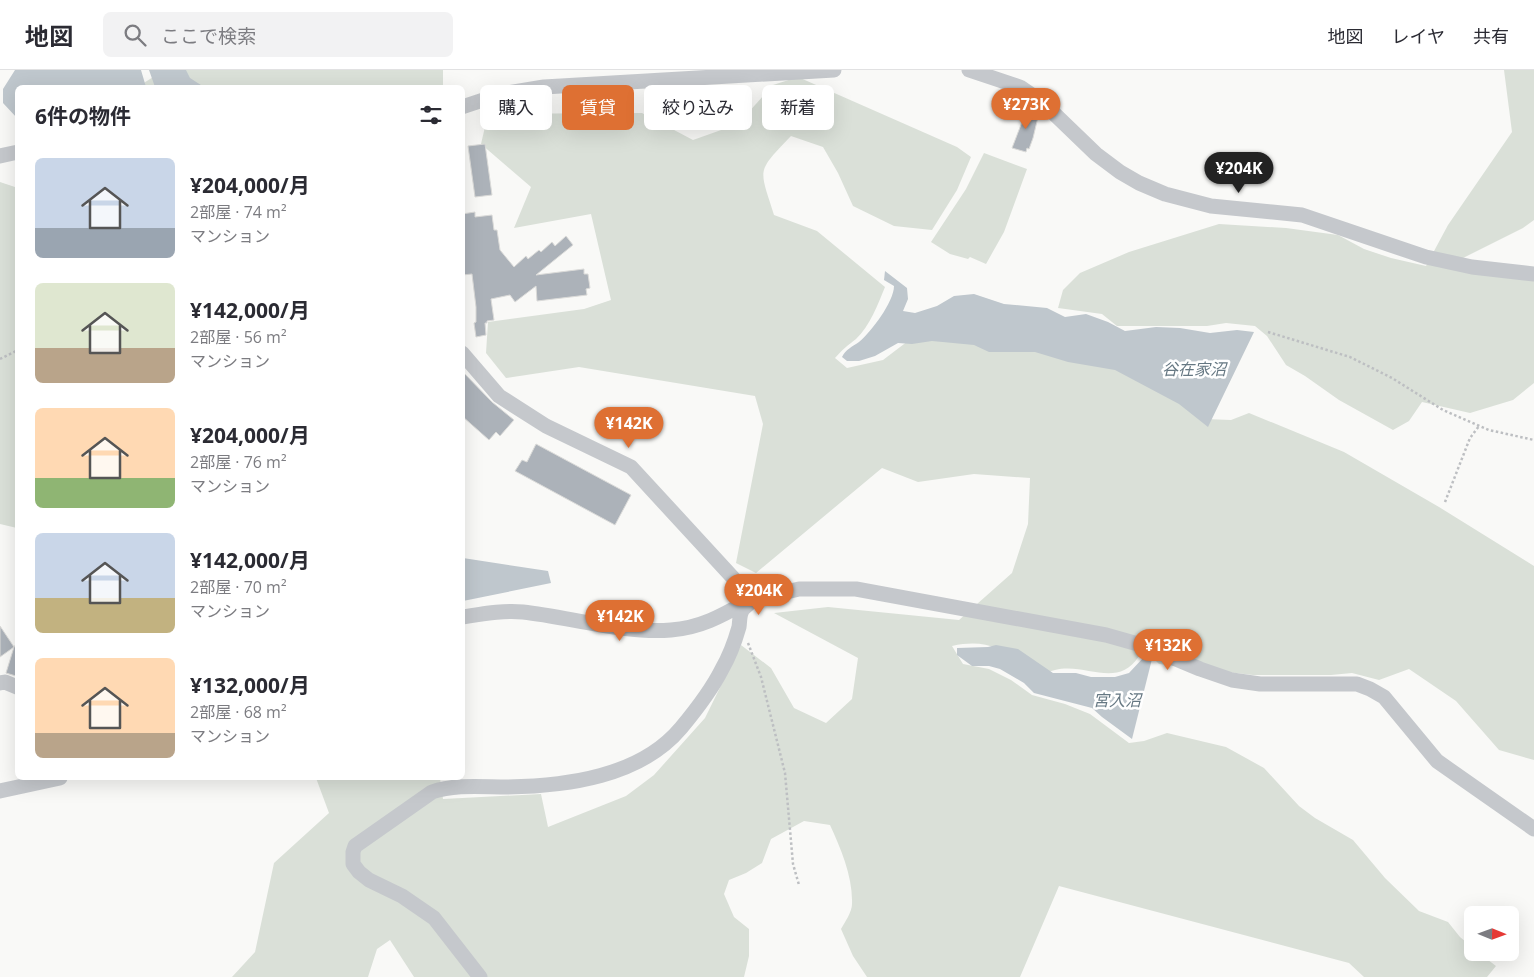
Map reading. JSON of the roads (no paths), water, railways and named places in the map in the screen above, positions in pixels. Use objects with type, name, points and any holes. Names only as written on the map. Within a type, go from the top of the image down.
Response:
[{"type":"street","points":[[465,106],[501,94],[544,87],[834,70]]},
{"type":"street","points":[[969,70],[1020,87],[1042,102],[1104,160],[1139,183],[1165,194],[1211,206],[1302,215],[1426,257],[1472,267],[1534,274]]},
{"type":"street","points":[[0,156],[15,153]]},
{"type":"street","points":[[465,356],[499,396],[546,426],[631,467],[735,580],[746,588],[760,594],[778,594],[799,589],[856,589],[1106,636],[1145,646],[1232,680],[1260,684],[1357,684],[1384,698],[1437,761],[1534,829]]},
{"type":"street","points":[[465,617],[487,613],[522,612],[604,625],[671,630],[714,621],[760,594]]},
{"type":"street","points":[[480,977],[434,918],[402,896],[369,880],[360,872],[353,864],[355,846],[432,792],[444,787],[522,786],[565,782],[595,776],[634,764],[656,751],[679,731],[702,702],[723,668],[739,627],[742,610],[760,594]]},
{"type":"street","points":[[0,683],[5,682],[15,686]]},
{"type":"street","points":[[0,791],[36,780]]},
{"type":"water","points":[[15,70],[141,70],[145,85],[15,85],[15,116],[3,103],[3,89]]},
{"type":"water","points":[[149,70],[186,70],[190,78],[201,85],[154,85]]},
{"type":"water","name":"谷在家沼","points":[[885,271],[907,288],[908,299],[903,311],[915,313],[937,306],[954,296],[974,294],[1004,304],[1047,308],[1065,317],[1086,314],[1125,331],[1156,327],[1180,328],[1210,333],[1237,330],[1254,332],[1208,427],[1179,404],[1115,370],[1068,362],[1035,352],[989,352],[974,345],[932,341],[912,344],[898,343],[875,356],[859,361],[847,361],[842,357],[844,354],[870,331],[886,308],[893,293],[894,286],[884,280]]},
{"type":"water","points":[[465,558],[548,571],[551,583],[465,601]]},
{"type":"water","name":"宮入沼","points":[[996,645],[1018,649],[1053,673],[1076,673],[1091,677],[1115,677],[1129,673],[1143,658],[1152,659],[1132,739],[1092,708],[1034,693],[1024,683],[1000,669],[989,666],[972,666],[957,655],[957,648]]}]
